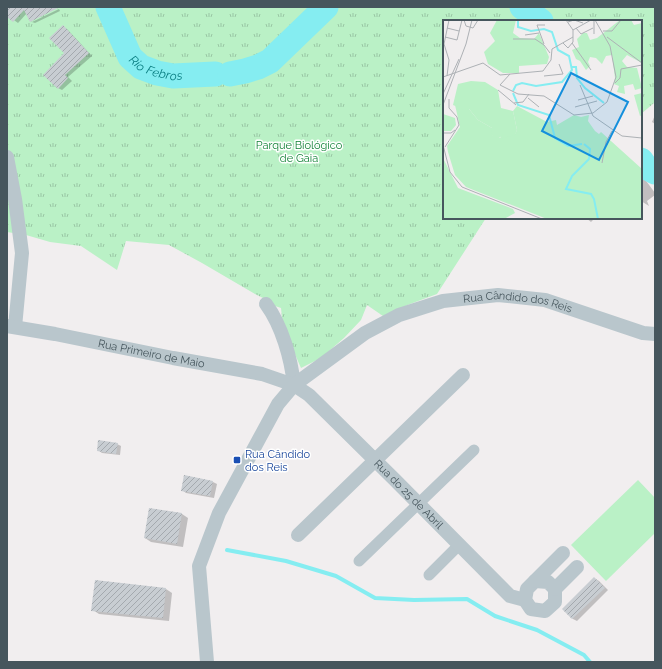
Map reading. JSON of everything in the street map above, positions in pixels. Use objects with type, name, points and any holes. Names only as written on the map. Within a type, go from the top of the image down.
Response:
[{"type":"street","points":[[7,157],[15,199],[22,253],[11,326]]},
{"type":"street","name":"Rua Cândido dos Reis","points":[[207,662],[199,566],[219,513],[278,404],[294,385],[365,333],[399,315],[442,301],[498,295],[545,300],[643,333],[655,334]]},
{"type":"street","points":[[266,304],[281,332],[287,348],[294,385]]},
{"type":"street","name":"Rua Primeiro de Maio","points":[[11,326],[262,374],[294,385]]},
{"type":"street","points":[[298,535],[462,375]]},
{"type":"street","name":"Rua do 25 de Abril","points":[[294,385],[309,395],[510,596],[525,600],[531,609],[545,611],[555,602],[555,590],[577,567]]},
{"type":"street","points":[[359,561],[474,450]]},
{"type":"street","points":[[429,575],[459,545]]},
{"type":"street","points":[[525,600],[526,589],[563,553]]},
{"type":"street","points":[[535,581],[548,582],[555,590]]},
{"type":"green space","name":"Parque Biológico de Gaia","points":[[7,7],[655,7],[655,104],[654,103],[642,113],[642,20],[443,20],[443,219],[485,219],[437,294],[383,316],[367,305],[361,320],[344,338],[321,358],[301,368],[283,327],[281,308],[272,305],[271,302],[169,245],[126,241],[117,270],[81,246],[50,242],[26,235],[7,232]]},
{"type":"green space","points":[[638,480],[655,498],[655,533],[606,581],[571,545]]},
{"type":"building","points":[[7,7],[60,7],[30,22],[24,10],[13,22],[7,17]]},
{"type":"building","points":[[63,25],[89,53],[65,75],[68,78],[58,89],[43,75],[64,53],[49,38]]},
{"type":"building","points":[[98,440],[118,443],[116,454],[97,451]]},
{"type":"building","points":[[184,475],[213,481],[210,496],[181,491]]},
{"type":"building","points":[[149,508],[182,513],[177,544],[144,538]]},
{"type":"building","points":[[594,577],[605,588],[572,619],[562,609]]},
{"type":"building","points":[[95,580],[166,588],[163,618],[91,611]]},
{"type":"waterway","name":"Rio Febros","points":[[108,7],[130,57],[141,67],[157,73],[173,76],[215,74]]},
{"type":"waterway","name":"Rio Febros","points":[[230,74],[258,67],[270,61],[326,7]]},
{"type":"waterway","name":"Rio Febros","points":[[522,7],[540,20]]},
{"type":"waterway","name":"Rio Febros","points":[[642,161],[646,167],[655,172]]},
{"type":"waterway","points":[[227,550],[286,561],[336,576],[375,598],[414,600],[467,599],[495,616],[537,630],[584,655],[590,662]]},
{"type":"place","name":"Rua Cândido dos Reis","points":[[237,460]]}]
